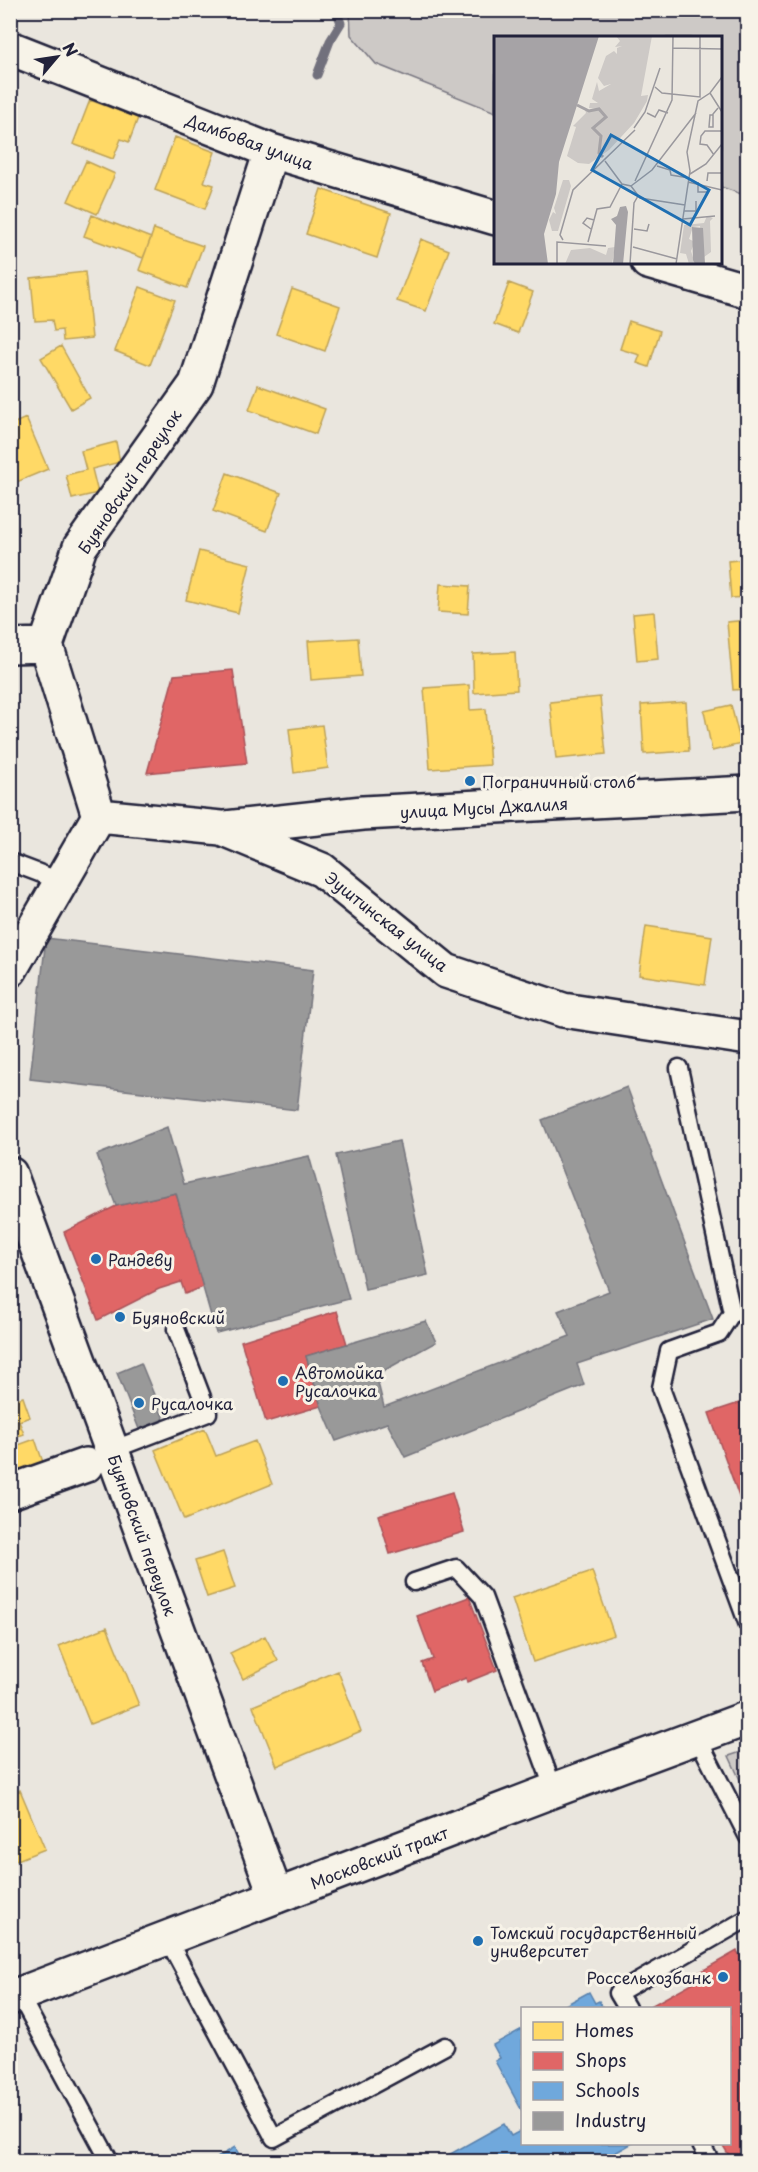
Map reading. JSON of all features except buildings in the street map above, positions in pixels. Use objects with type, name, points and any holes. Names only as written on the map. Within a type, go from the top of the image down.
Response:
[{"type":"street","name":"Дамбовая улица","points":[[10,48],[271,151],[494,218]]},
{"type":"street","name":"Буяновский переулок","points":[[46,645],[80,547],[196,384],[271,151]]},
{"type":"street","points":[[655,264],[747,291]]},
{"type":"street","points":[[10,646],[46,645],[99,816],[10,970]]},
{"type":"street","name":"улица Мусы Джалиля","points":[[222,828],[363,813],[747,793]]},
{"type":"street","name":"Эуштинская улица","points":[[99,816],[222,828],[322,870],[446,971],[563,1010],[747,1038]]},
{"type":"street","name":"Буяновский переулок","points":[[10,1174],[99,1457],[276,1896]]},
{"type":"street","points":[[10,1492],[99,1457]]},
{"type":"street","name":"Московский тракт","points":[[15,1996],[747,1718]]},
{"type":"lane","points":[[10,862],[60,881]]},
{"type":"lane","points":[[679,1068],[732,1313],[719,1333],[669,1351],[661,1388],[747,1625]]},
{"type":"lane","points":[[99,1457],[208,1413],[176,1329]]},
{"type":"lane","points":[[414,1582],[456,1568],[483,1597],[554,1790]]},
{"type":"lane","points":[[697,1737],[747,1837]]},
{"type":"lane","points":[[626,2007],[618,1993],[747,1918]]},
{"type":"lane","points":[[167,1938],[274,2138],[445,2046]]},
{"type":"lane","points":[[15,1996],[110,2162]]},
{"type":"lane","points":[[702,2145],[711,2162]]},
{"type":"shaded area","points":[[350,11],[747,11],[747,196],[722,187],[722,36],[494,36],[494,112],[376,64],[351,35]]},
{"type":"shaded area","points":[[748,1750],[747,1795],[729,1756]]},
{"type":"waterway","points":[[317,75],[330,41],[341,23],[336,10]]},
{"type":"place","name":"Пограничный столб","points":[[470,781]]},
{"type":"place","name":"Рандеву","points":[[96,1259]]},
{"type":"place","name":"Буяновский","points":[[120,1317]]},
{"type":"place","name":"Автомойка Русалочка","points":[[283,1381]]},
{"type":"place","name":"Русалочка","points":[[139,1403]]},
{"type":"place","name":"Томский государственный университет","points":[[478,1941]]},
{"type":"place","name":"Россельхозбанк","points":[[723,1977]]}]
